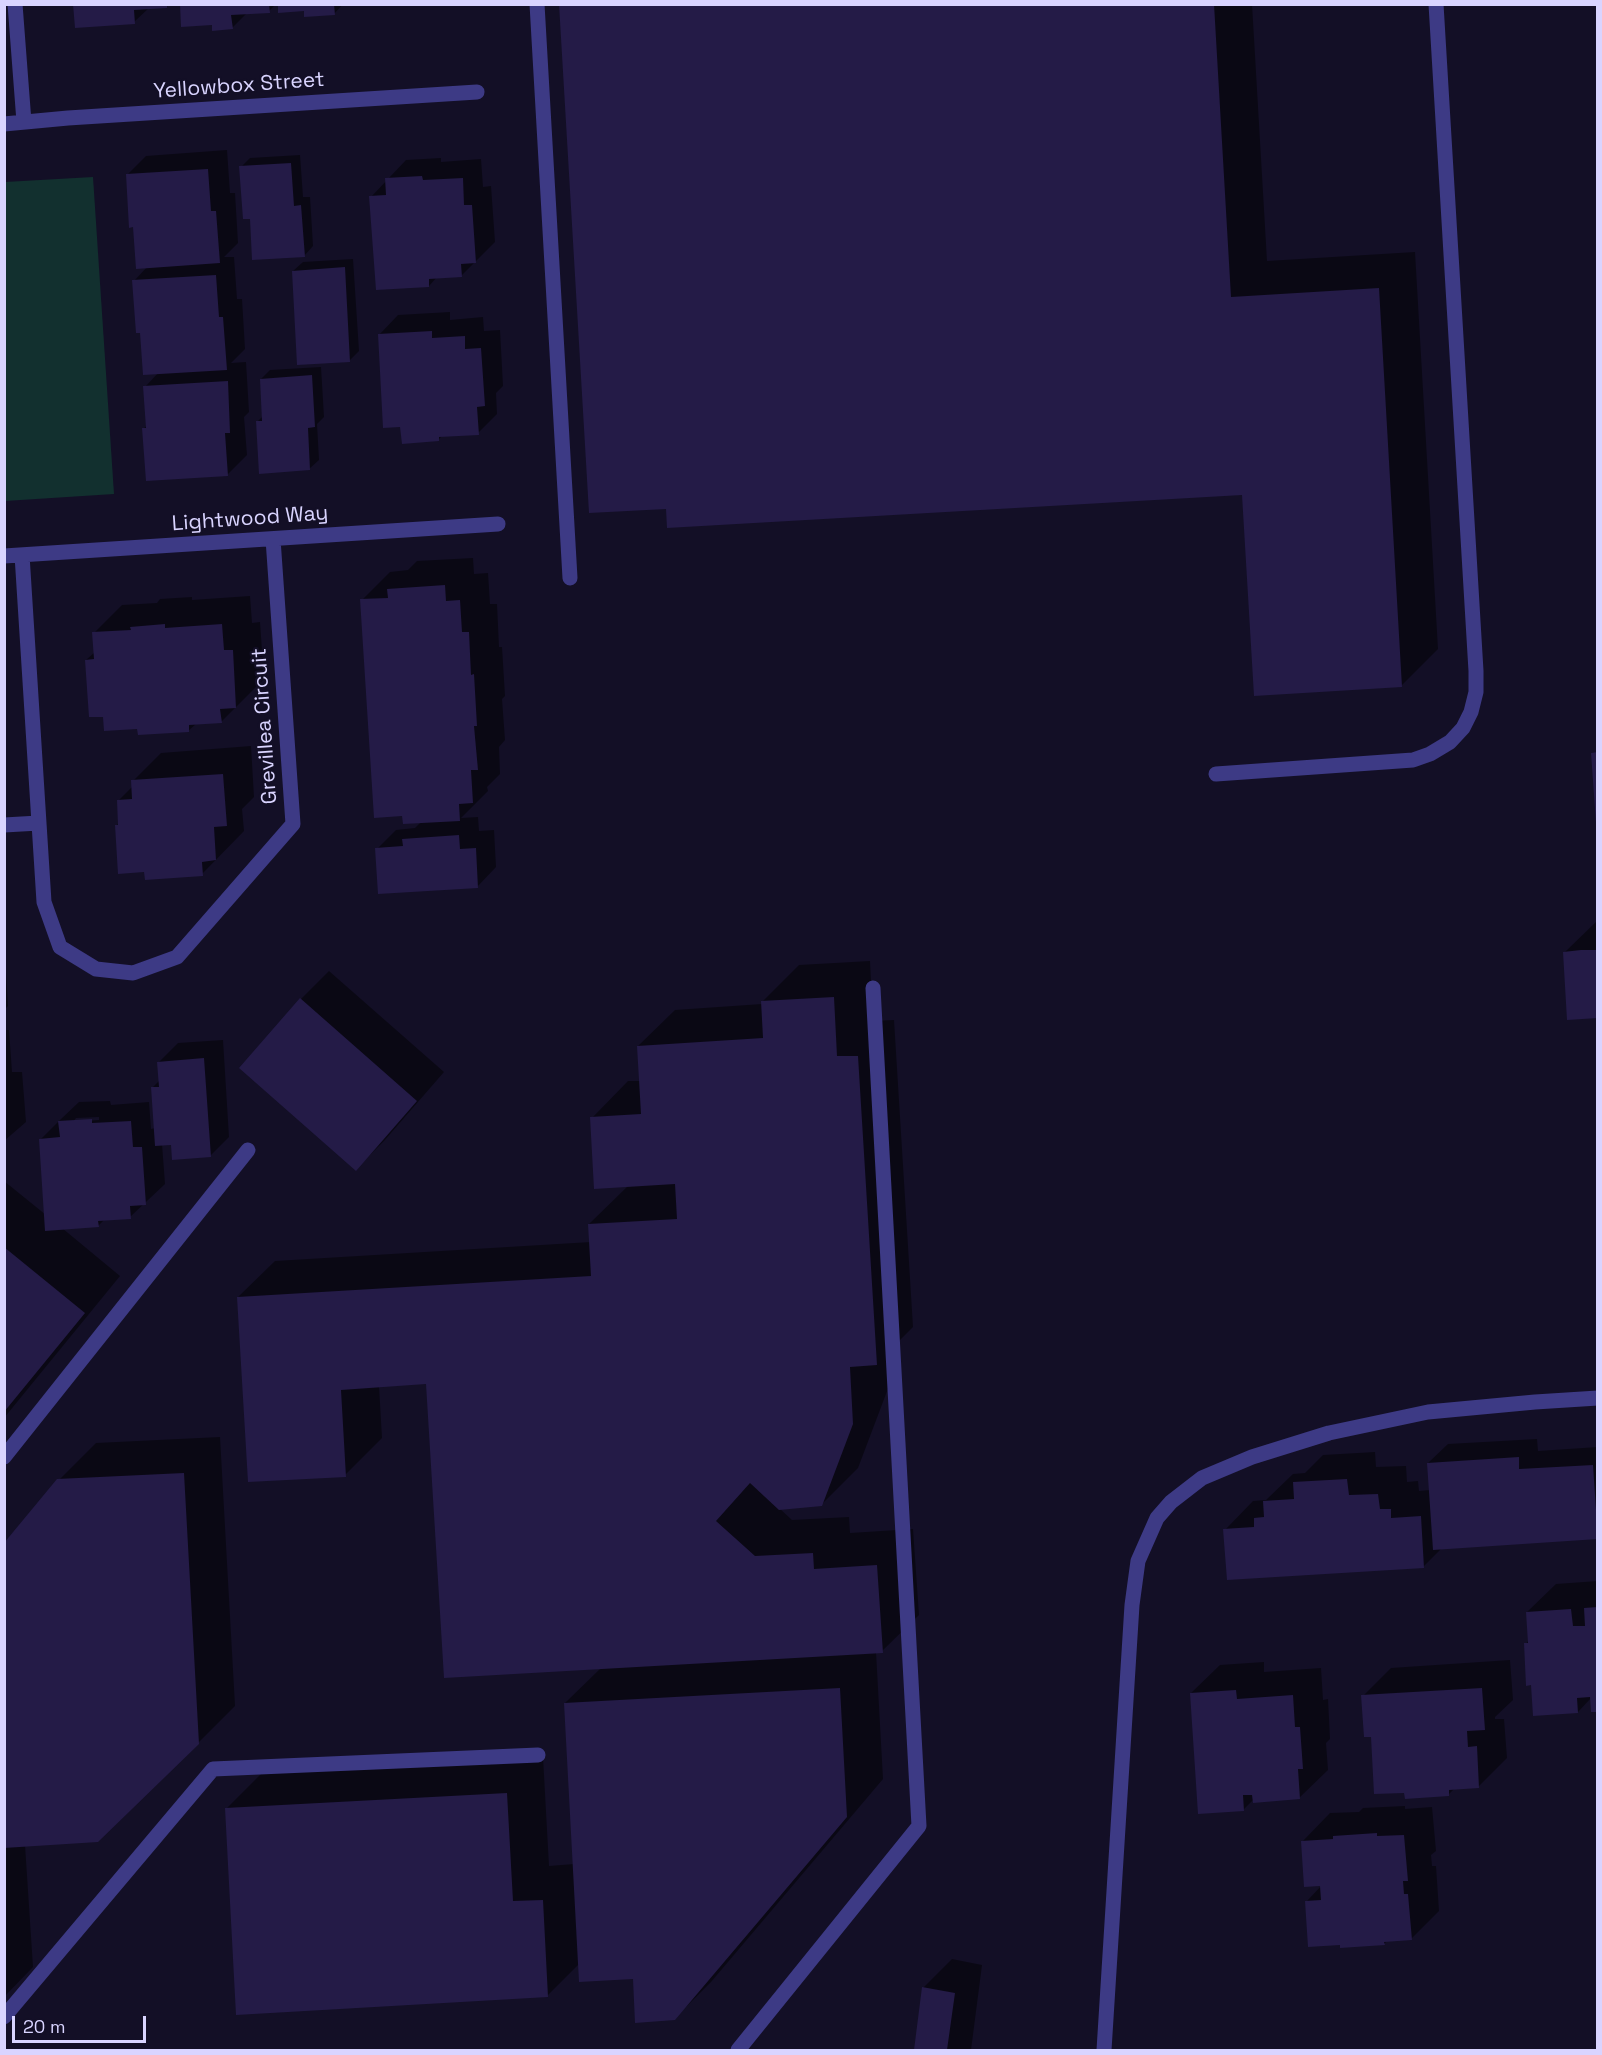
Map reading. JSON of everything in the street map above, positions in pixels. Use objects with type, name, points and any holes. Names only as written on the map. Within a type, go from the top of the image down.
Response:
[{"type":"street","points":[[15,4],[24,122]]},
{"type":"street","points":[[537,4],[570,578]]},
{"type":"street","points":[[1216,774],[1413,760],[1430,754],[1450,742],[1463,728],[1471,712],[1476,692],[1476,670],[1436,4]]},
{"type":"street","name":"Yellowbox Street","points":[[4,124],[477,92]]},
{"type":"street","name":"Lightwood Way","points":[[4,556],[498,525]]},
{"type":"street","name":"Grevillea Circuit","points":[[22,555],[44,902],[60,947],[96,969],[133,973],[177,957],[293,824],[273,539]]},
{"type":"street","points":[[4,825],[39,823]]},
{"type":"street","points":[[738,2050],[919,1826],[873,988]]},
{"type":"street","points":[[4,1457],[248,1149]]},
{"type":"street","points":[[1104,2050],[1132,1605],[1138,1562],[1157,1518],[1171,1502],[1202,1478],[1252,1457],[1329,1433],[1428,1412],[1598,1398]]},
{"type":"street","points":[[4,2017],[213,1769],[538,1755]]},
{"type":"green space","points":[[93,177],[114,494],[5,501],[5,182]]},
{"type":"building","points":[[73,4],[167,4],[167,8],[134,10],[135,24],[75,28]]},
{"type":"building","points":[[180,4],[269,4],[270,13],[231,15],[233,29],[212,31],[212,25],[181,27]]},
{"type":"building","points":[[278,4],[334,4],[335,15],[304,17],[304,11],[278,13]]},
{"type":"building","points":[[559,4],[1214,4],[1231,297],[1379,288],[1402,687],[1254,696],[1242,495],[667,528],[666,509],[589,513]]},
{"type":"building","points":[[291,163],[294,206],[301,205],[305,257],[252,260],[250,219],[243,219],[239,166]]},
{"type":"building","points":[[208,169],[211,211],[216,211],[220,263],[136,269],[133,227],[129,228],[126,174]]},
{"type":"building","points":[[422,176],[423,180],[463,178],[464,205],[472,205],[476,263],[461,264],[462,277],[429,279],[429,287],[376,290],[369,196],[386,195],[385,178]]},
{"type":"building","points":[[345,267],[350,362],[297,365],[292,271]]},
{"type":"building","points":[[216,275],[219,317],[223,317],[227,370],[143,375],[140,333],[136,333],[132,280]]},
{"type":"building","points":[[432,331],[432,338],[465,336],[465,349],[481,348],[485,406],[477,407],[479,435],[439,437],[439,441],[402,444],[400,427],[383,428],[378,334]]},
{"type":"building","points":[[312,375],[315,427],[308,428],[310,470],[259,474],[256,421],[262,421],[260,379]]},
{"type":"building","points":[[228,381],[230,433],[225,433],[228,476],[146,481],[142,428],[146,428],[143,386]]},
{"type":"building","points":[[445,585],[446,601],[460,600],[462,632],[469,632],[477,726],[474,726],[478,770],[471,770],[473,803],[459,804],[460,821],[403,824],[402,816],[374,818],[360,599],[388,598],[387,589]]},
{"type":"building","points":[[165,624],[165,628],[222,624],[224,650],[233,650],[236,708],[220,709],[222,723],[189,725],[189,732],[138,735],[137,729],[104,731],[103,717],[89,717],[85,660],[94,659],[92,632],[131,630],[130,627]]},
{"type":"building","points":[[1598,752],[1598,823],[1596,823],[1591,753]]},
{"type":"building","points":[[223,774],[227,826],[214,827],[216,860],[202,862],[203,876],[145,880],[144,872],[118,874],[115,825],[118,825],[117,800],[132,799],[131,780]]},
{"type":"building","points":[[459,835],[460,849],[476,848],[478,888],[378,894],[375,848],[403,846],[402,839]]},
{"type":"building","points":[[1598,950],[1598,1018],[1567,1020],[1563,952]]},
{"type":"building","points":[[834,997],[837,1056],[858,1056],[877,1365],[850,1367],[853,1424],[822,1506],[779,1510],[750,1483],[716,1521],[755,1556],[813,1553],[814,1569],[877,1565],[883,1653],[444,1678],[426,1384],[341,1390],[346,1477],[248,1482],[237,1297],[591,1276],[588,1224],[677,1219],[675,1184],[594,1189],[590,1117],[641,1114],[637,1046],[763,1038],[761,1001]]},
{"type":"building","points":[[300,998],[417,1101],[356,1171],[239,1068]]},
{"type":"building","points":[[204,1058],[211,1157],[172,1160],[171,1145],[155,1146],[151,1087],[159,1087],[157,1062]]},
{"type":"building","points":[[92,1119],[92,1123],[131,1121],[133,1147],[142,1147],[146,1205],[130,1206],[131,1219],[98,1221],[99,1227],[45,1231],[39,1139],[60,1137],[58,1121]]},
{"type":"building","points":[[4,1247],[85,1313],[4,1412]]},
{"type":"building","points":[[1519,1457],[1519,1469],[1593,1465],[1598,1539],[1433,1550],[1427,1463]]},
{"type":"building","points":[[184,1473],[199,1744],[98,1842],[4,1848],[4,1543],[57,1479]]},
{"type":"building","points":[[1347,1479],[1349,1495],[1378,1494],[1380,1509],[1391,1509],[1391,1518],[1421,1516],[1424,1568],[1227,1580],[1223,1529],[1254,1527],[1254,1518],[1264,1517],[1263,1501],[1294,1499],[1293,1482]]},
{"type":"building","points":[[1598,1607],[1598,1712],[1591,1712],[1590,1697],[1577,1698],[1578,1713],[1533,1716],[1531,1685],[1526,1686],[1524,1643],[1528,1643],[1526,1612],[1571,1609],[1573,1626],[1585,1626],[1584,1608]]},
{"type":"building","points":[[840,1688],[847,1817],[675,2020],[635,2023],[633,1979],[579,1982],[564,1703]]},
{"type":"building","points":[[1482,1688],[1485,1730],[1467,1731],[1468,1747],[1477,1746],[1479,1788],[1449,1790],[1449,1796],[1405,1799],[1404,1793],[1374,1794],[1371,1737],[1364,1737],[1361,1695]]},
{"type":"building","points":[[1236,1690],[1237,1699],[1293,1695],[1295,1727],[1300,1727],[1303,1769],[1298,1769],[1300,1799],[1253,1803],[1252,1795],[1243,1795],[1244,1811],[1198,1814],[1190,1693]]},
{"type":"building","points":[[507,1793],[513,1901],[543,1900],[548,1997],[236,2015],[225,1808]]},
{"type":"building","points":[[1377,1833],[1377,1836],[1404,1835],[1408,1881],[1403,1881],[1404,1894],[1408,1894],[1412,1940],[1384,1942],[1385,1945],[1340,1948],[1340,1945],[1308,1947],[1305,1901],[1321,1900],[1320,1886],[1304,1887],[1301,1841]]},
{"type":"building","points":[[922,1987],[955,1993],[947,2050],[914,2050]]}]
